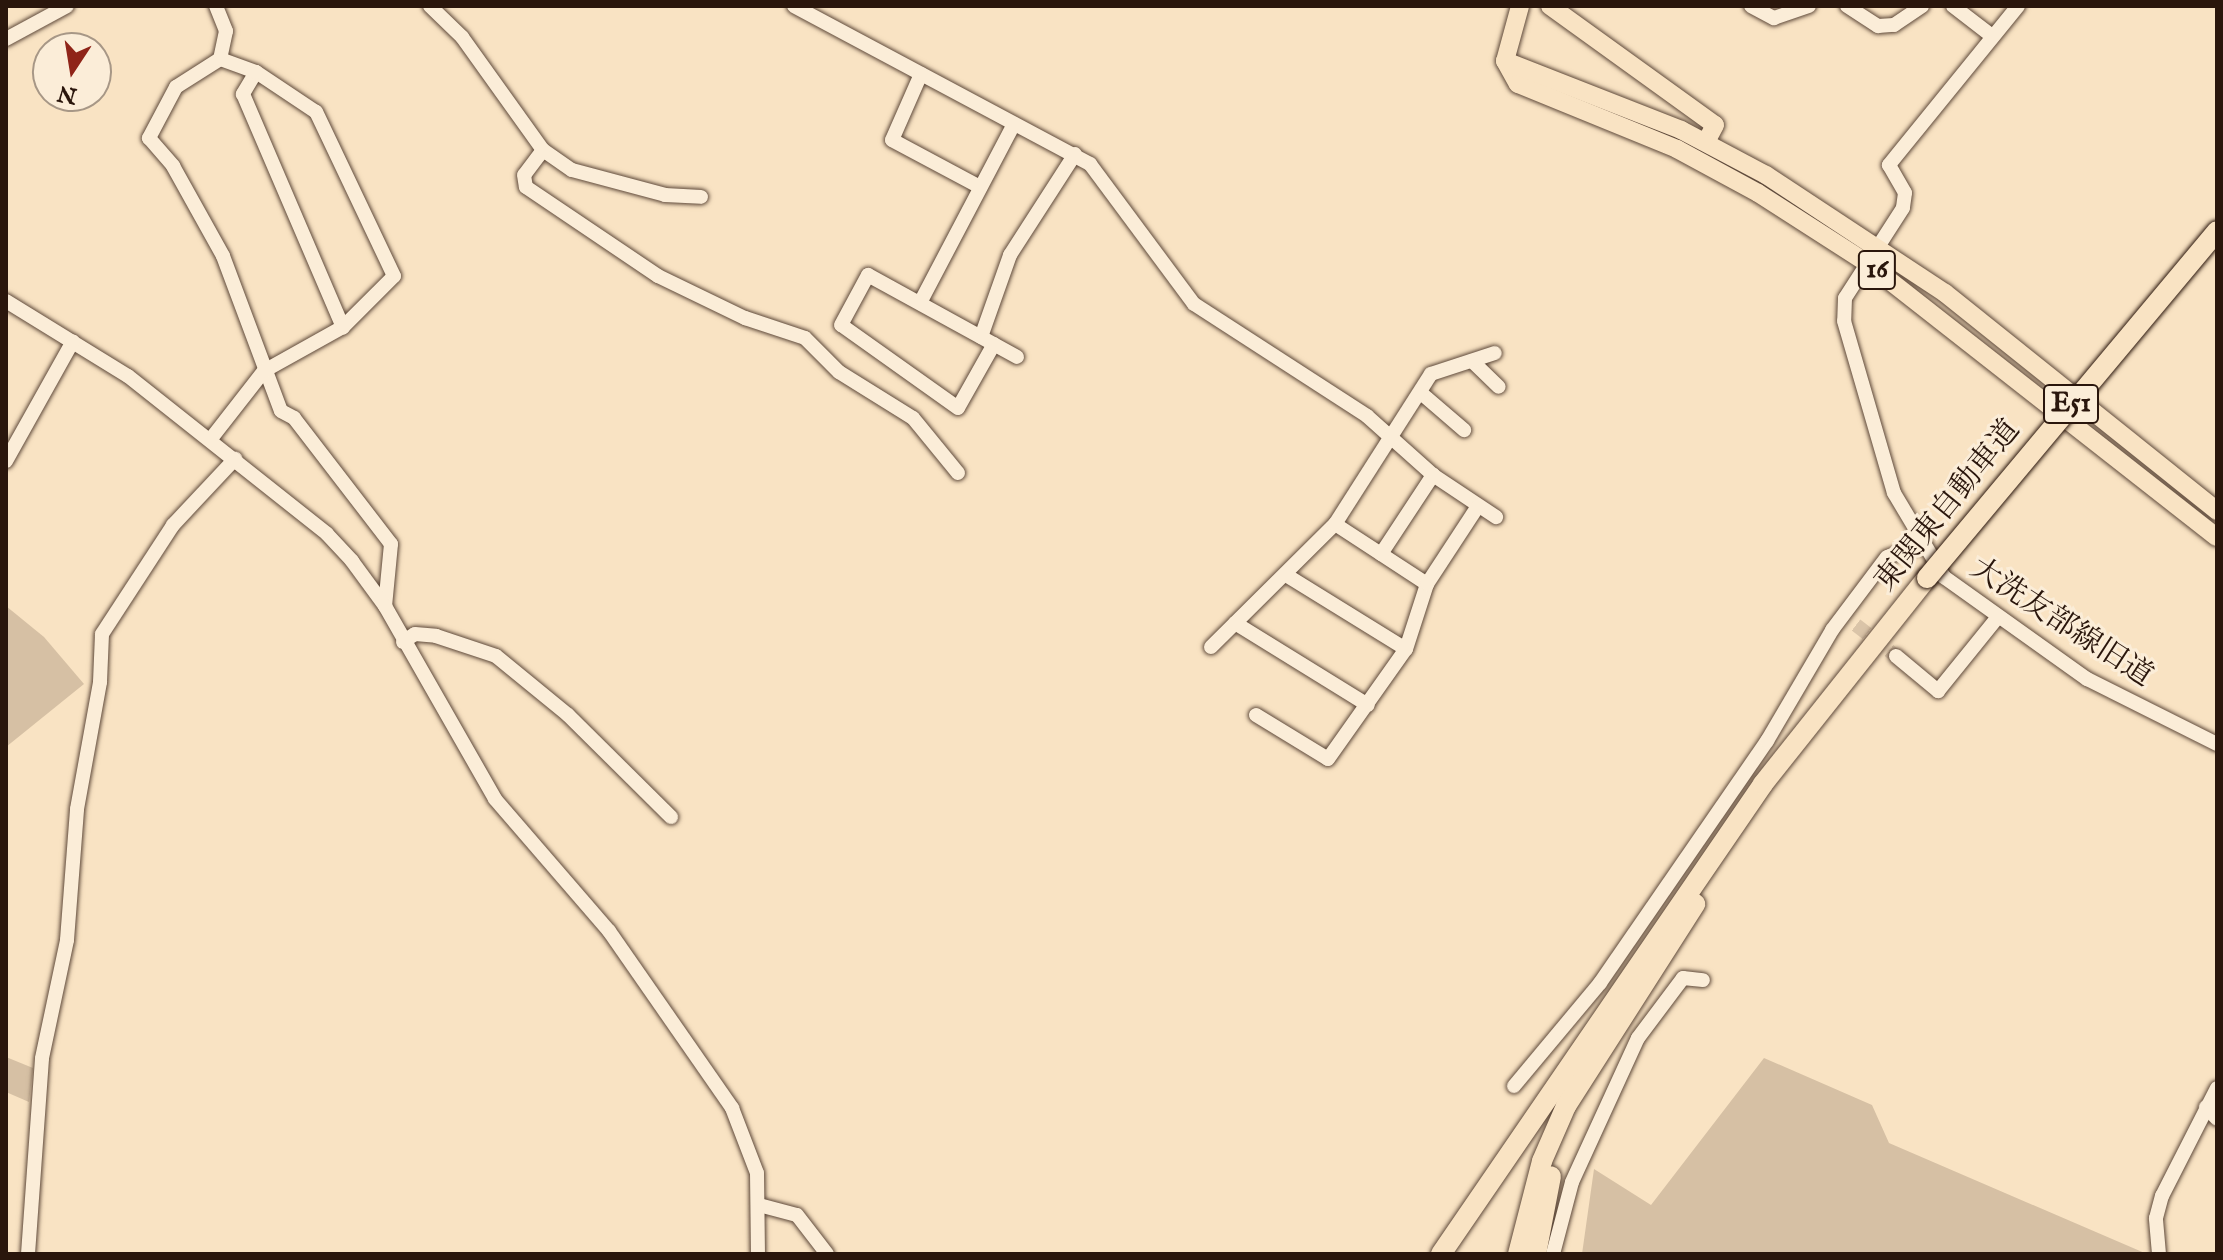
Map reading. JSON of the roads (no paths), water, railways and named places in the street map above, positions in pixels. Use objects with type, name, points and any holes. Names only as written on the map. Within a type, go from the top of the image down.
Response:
[{"type":"highway","name":"東関東自動車道","points":[[1617,1012],[1851,674],[1927,578],[2217,231]]},
{"type":"highway","points":[[1424,1254],[1617,1012]]},
{"type":"highway","points":[[1441,1254],[1617,1012]]},
{"type":"highway","points":[[1518,1254],[1550,1140],[1617,1012]]},
{"type":"highway","points":[[1536,1254],[1560,1146],[1617,1012]]},
{"type":"main road","points":[[1505,61],[1520,6]]},
{"type":"main road","points":[[1550,6],[1715,125],[1706,142]]},
{"type":"main road","name":"16","points":[[1505,61],[1706,142],[1879,247],[2217,511]]},
{"type":"main road","name":"16","points":[[1505,61],[1518,84],[1677,149],[1758,193],[1867,263],[2217,537]]},
{"type":"street","points":[[6,39],[67,6]]},
{"type":"street","points":[[216,6],[226,31],[220,59],[176,87],[149,138],[173,166],[223,256],[281,411],[294,418],[391,544],[385,606]]},
{"type":"street","points":[[430,6],[462,37],[543,150],[587,177],[665,195],[701,197]]},
{"type":"street","points":[[794,6],[1075,154],[1108,182],[1194,304],[1367,416],[1433,475],[1496,517]]},
{"type":"street","points":[[1751,6],[1774,18],[1809,6]]},
{"type":"street","points":[[1847,6],[1878,26],[1894,25],[1922,6]]},
{"type":"street","points":[[1953,6],[1992,36],[2018,6]]},
{"type":"street","name":"大洗友部線旧道","points":[[1992,36],[1889,165],[1905,193],[1903,208],[1845,298],[1844,321],[1894,493],[1921,545],[1954,587],[2087,679],[2217,744]]},
{"type":"street","points":[[210,440],[264,371],[343,327],[394,276],[316,112],[256,72],[220,59]]},
{"type":"street","points":[[256,72],[243,94],[343,327]]},
{"type":"street","points":[[921,74],[892,140],[980,187]]},
{"type":"street","points":[[921,301],[1014,124]]},
{"type":"street","points":[[543,150],[524,175],[526,187],[658,276],[745,318],[805,338],[839,372],[913,418],[958,473]]},
{"type":"street","points":[[1017,357],[987,340],[921,301],[868,275],[841,325],[958,408],[987,340],[1010,255],[1075,154]]},
{"type":"street","points":[[6,301],[73,341],[235,459],[327,534],[385,606],[495,799],[609,931],[732,1108],[753,1158],[759,1205],[758,1254]]},
{"type":"street","points":[[6,461],[73,341]]},
{"type":"street","points":[[1211,647],[1335,524],[1431,374],[1495,353]]},
{"type":"street","points":[[1472,361],[1499,387]]},
{"type":"street","points":[[1421,393],[1464,430]]},
{"type":"street","points":[[28,1254],[42,1058],[67,940],[77,809],[100,682],[102,634],[173,525],[235,459]]},
{"type":"street","points":[[1381,554],[1433,475]]},
{"type":"street","points":[[1256,715],[1328,759],[1406,649],[1427,584],[1478,506]]},
{"type":"street","points":[[1335,524],[1427,584]]},
{"type":"street","points":[[1514,1086],[1600,983],[1767,741],[1843,615],[1887,557],[1921,545]]},
{"type":"street","points":[[1286,575],[1406,649]]},
{"type":"street","points":[[1843,615],[1856,625]]},
{"type":"street","points":[[1896,656],[1938,691],[1998,617]]},
{"type":"street","points":[[1235,623],[1368,705]]},
{"type":"street","points":[[403,642],[415,634],[436,636],[496,656],[568,715],[671,817]]},
{"type":"street","points":[[1553,1254],[1572,1182],[1638,1038],[1683,978],[1703,980]]},
{"type":"street","points":[[2159,1254],[2156,1218],[2162,1196],[2217,1088]]},
{"type":"street","points":[[2206,1107],[2217,1119]]},
{"type":"street","points":[[759,1205],[797,1215],[827,1254]]},
{"type":"tunnel","points":[[1856,625],[1896,656]]}]
